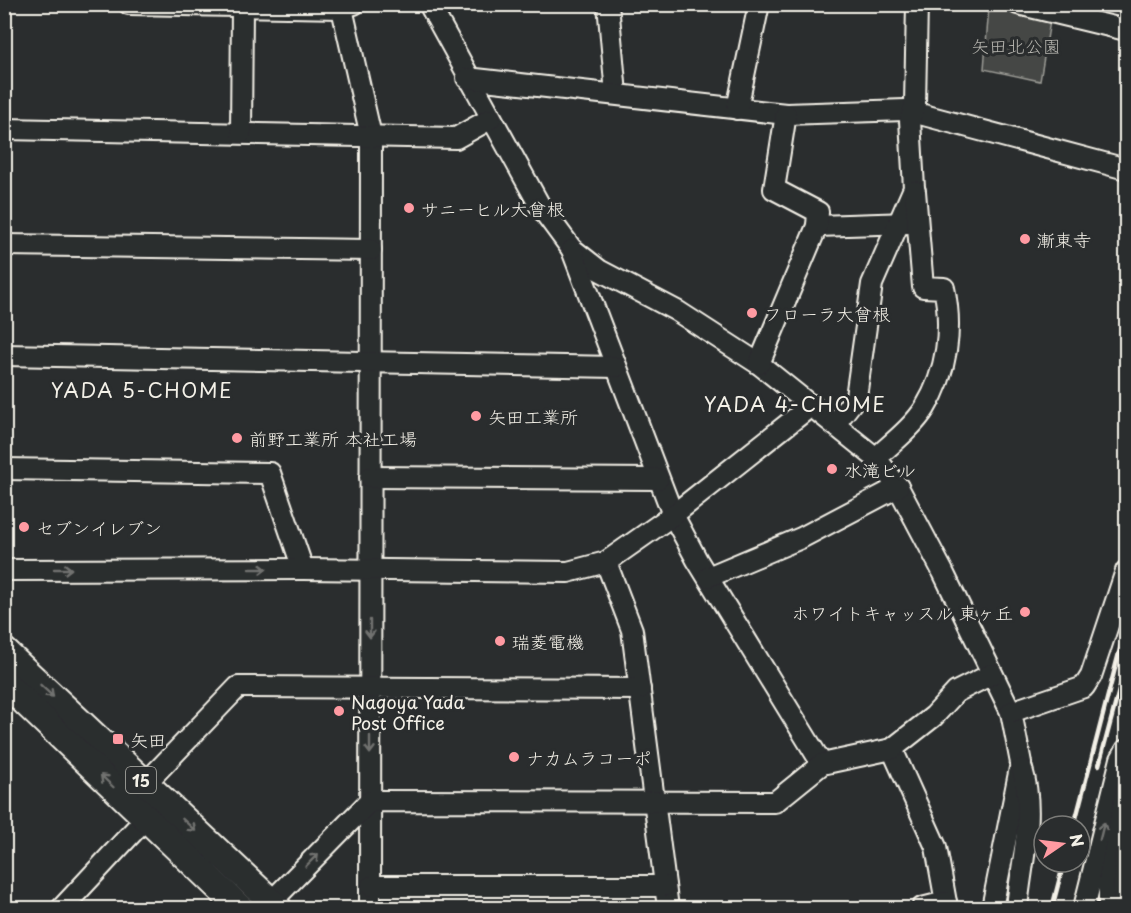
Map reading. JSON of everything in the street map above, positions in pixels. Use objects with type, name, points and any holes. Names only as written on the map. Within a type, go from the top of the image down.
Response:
[{"type":"main road","name":"15","points":[[4,651],[274,905]]},
{"type":"main road","name":"15","points":[[4,682],[240,909]]},
{"type":"street","points":[[129,4],[242,7],[345,6],[371,136],[370,909]]},
{"type":"street","points":[[429,4],[467,78],[540,206],[571,248],[599,270],[677,311],[759,364],[876,458],[898,487],[943,572],[1011,712],[1028,788],[1024,860],[1017,909]]},
{"type":"street","points":[[608,4],[616,94]]},
{"type":"street","points":[[737,110],[759,4]]},
{"type":"street","points":[[835,424],[856,397],[872,284],[908,223],[914,188],[910,120],[913,113],[917,4]]},
{"type":"street","points":[[1018,4],[1077,11],[1126,30]]},
{"type":"street","points":[[241,134],[242,7]]},
{"type":"street","points":[[467,78],[786,114],[905,110],[1126,169]]},
{"type":"street","points":[[759,364],[817,226],[818,212],[774,189],[786,114]]},
{"type":"street","points":[[4,129],[456,138],[490,119]]},
{"type":"street","points":[[817,226],[908,223]]},
{"type":"street","points":[[876,458],[925,408],[940,375],[948,342],[948,308],[944,288],[922,287],[908,223]]},
{"type":"street","points":[[4,245],[371,250]]},
{"type":"street","points":[[571,248],[673,515],[708,577],[822,764]]},
{"type":"street","points":[[4,355],[616,367]]},
{"type":"street","points":[[4,570],[303,569],[568,572],[606,562],[673,515],[812,405]]},
{"type":"street","points":[[4,469],[270,473],[303,569]]},
{"type":"street","points":[[370,477],[658,479]]},
{"type":"street","points":[[708,577],[801,538],[898,487]]},
{"type":"street","points":[[606,562],[632,630],[668,909]]},
{"type":"street","points":[[1011,712],[1084,687],[1091,676],[1126,571]]},
{"type":"street","points":[[274,905],[370,801],[775,802],[822,764],[892,749],[934,716],[956,692],[992,674]]},
{"type":"street","points":[[146,784],[238,687],[639,689]]},
{"type":"street","points":[[892,749],[936,847],[947,905],[922,909]]},
{"type":"street","points":[[1084,909],[1121,759],[1126,750]]},
{"type":"street","points":[[992,909],[1021,763]]},
{"type":"street","points":[[1109,909],[1109,879],[1126,789]]},
{"type":"street","points":[[62,909],[146,818]]},
{"type":"street","points":[[1123,909],[1123,869],[1126,845]]},
{"type":"street","points":[[371,886],[665,886]]},
{"type":"green space","name":"矢田北公園","points":[[989,7],[1050,21],[1040,81],[984,69]]},
{"type":"railway","points":[[1077,814],[1126,626]]},
{"type":"railway","points":[[1099,765],[1126,664]]},
{"type":"railway","points":[[1052,908],[1061,874]]},
{"type":"place","name":"サニーヒル大曾根","points":[[409,208]]},
{"type":"place","name":"漸東寺","points":[[1025,239]]},
{"type":"place","name":"フローラ大曾根","points":[[752,313]]},
{"type":"place","name":"矢田工業所","points":[[476,416]]},
{"type":"place","name":"前野工業所 本社工場","points":[[237,438]]},
{"type":"place","name":"水滝ビル","points":[[832,469]]},
{"type":"place","name":"セブンイレブン","points":[[24,527]]},
{"type":"place","name":"ホワイトキャッスル 東ヶ丘","points":[[1025,612]]},
{"type":"place","name":"瑞菱電機","points":[[500,641]]},
{"type":"place","name":"Nagoya Yada Post Office","points":[[339,711]]},
{"type":"place","name":"矢田","points":[[118,739]]},
{"type":"place","name":"ナカムラコーポ","points":[[514,757]]},
{"type":"district","name":"YADA 5-CHOME","points":[[142,390]]},
{"type":"district","name":"YADA 4-CHOME","points":[[795,404]]}]
